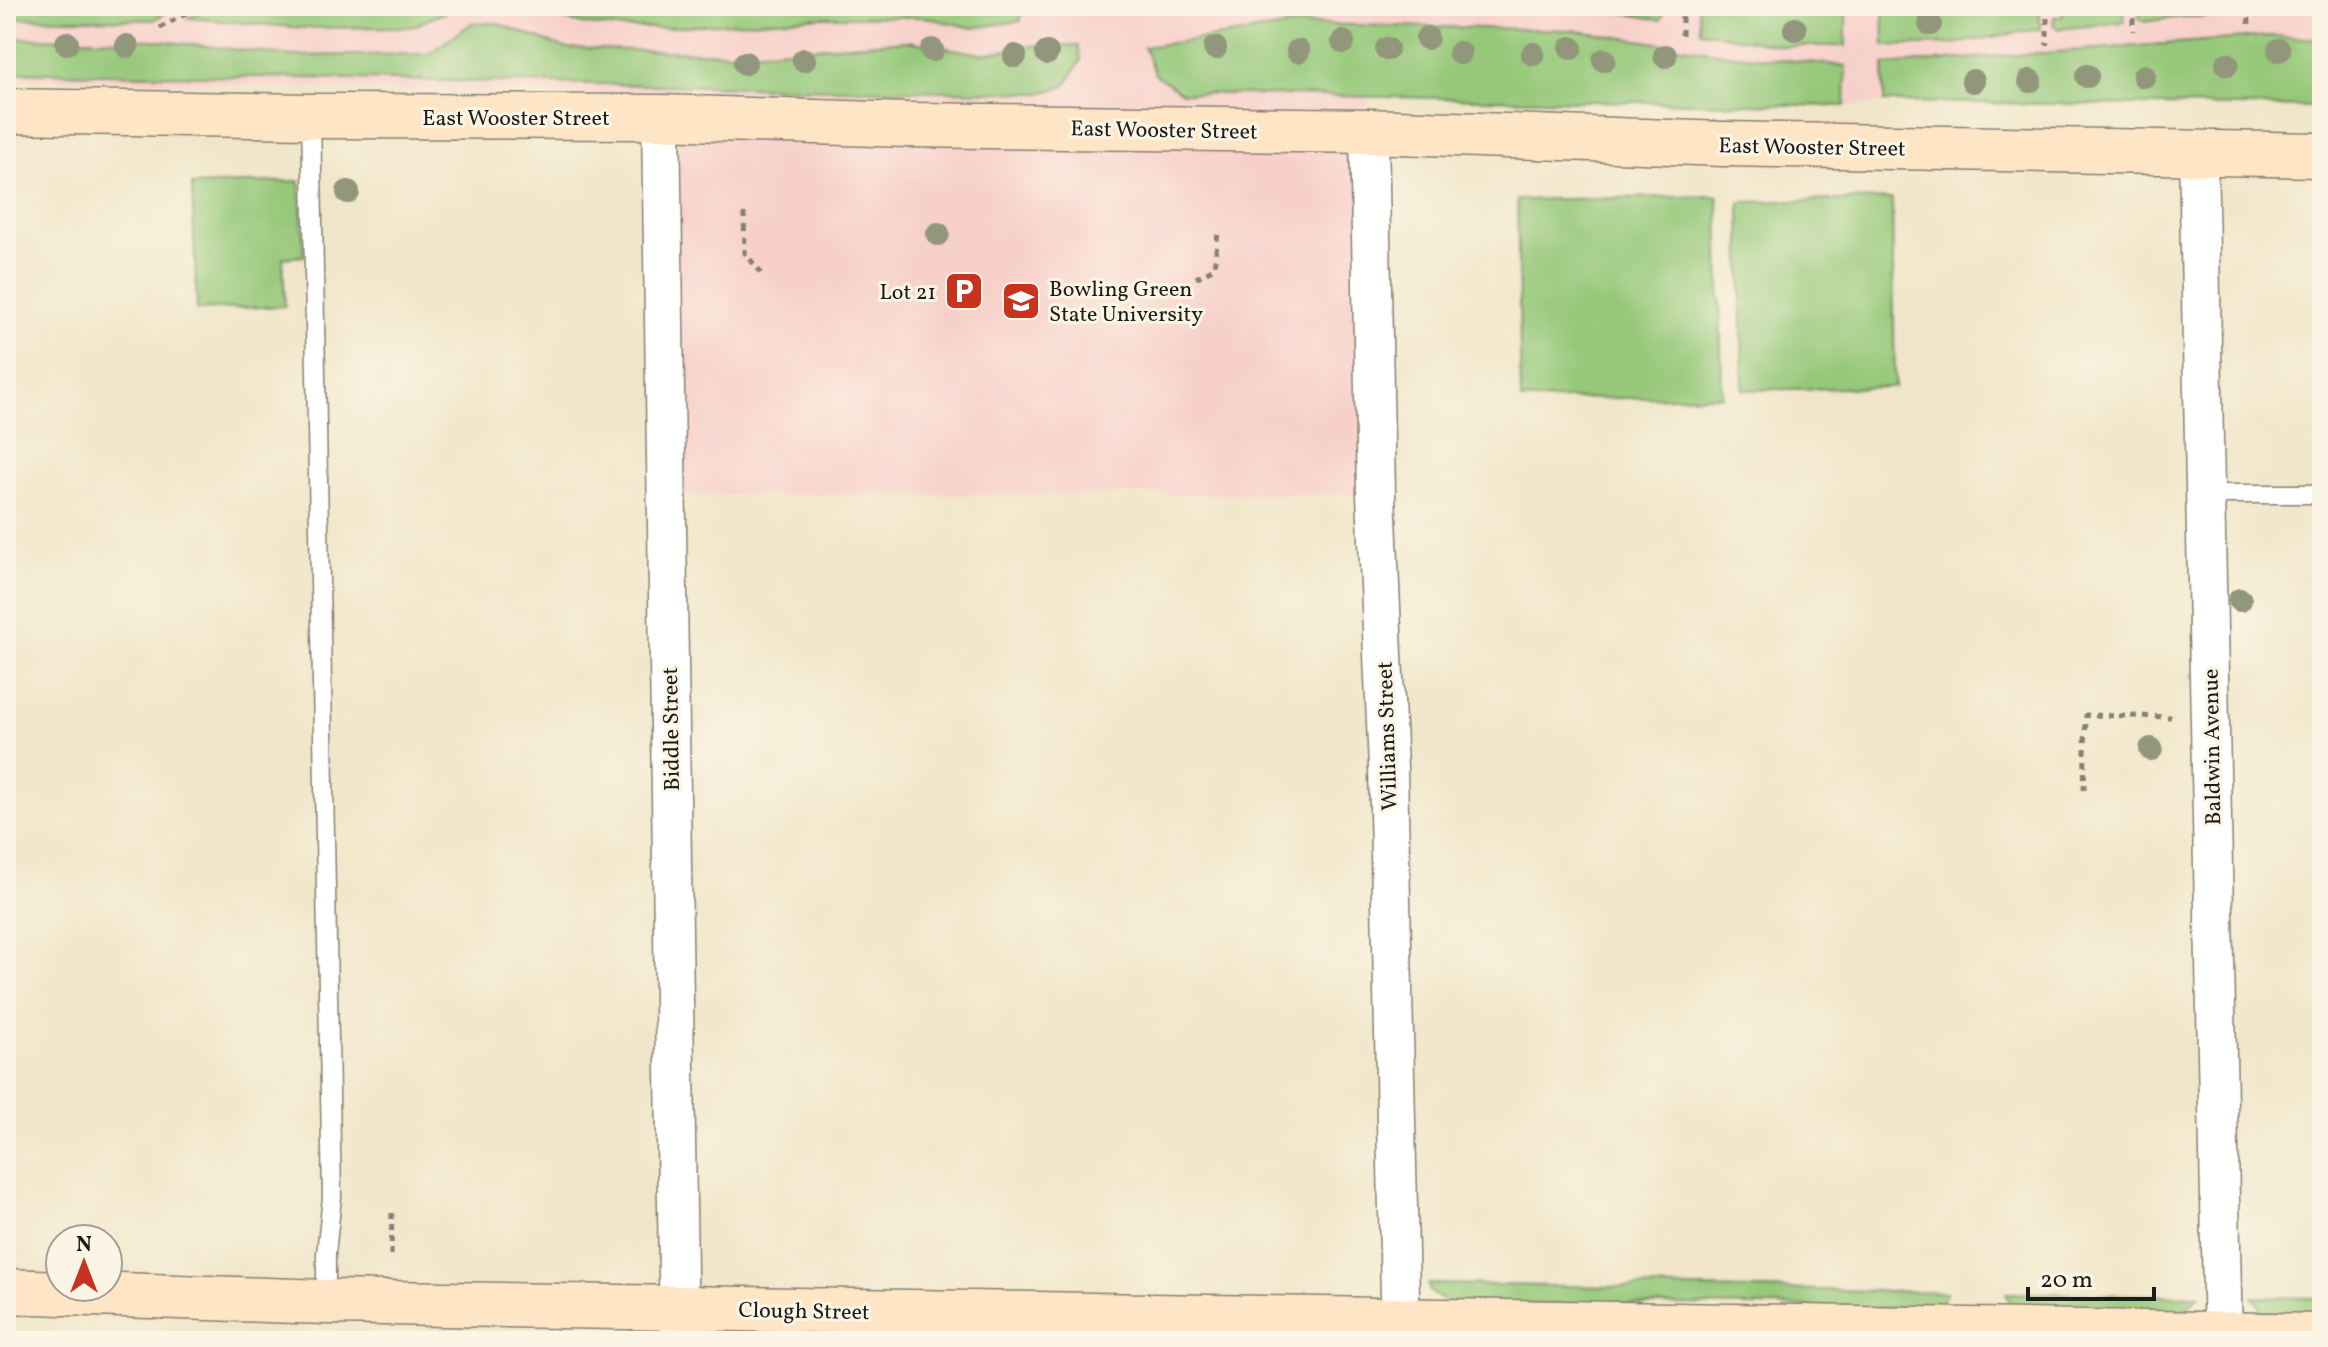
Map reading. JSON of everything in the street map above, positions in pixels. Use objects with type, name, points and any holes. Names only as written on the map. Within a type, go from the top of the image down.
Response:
[{"type":"main road","name":"East Wooster Street","points":[[6,111],[661,117],[938,126],[1369,131],[1724,144],[2322,155]]},
{"type":"main road","name":"Clough Street","points":[[6,1291],[326,1302],[678,1324],[2223,1338],[2322,1336]]},
{"type":"street","name":"Biddle Street","points":[[661,117],[678,1324]]},
{"type":"street","name":"Williams Street","points":[[1369,131],[1376,494],[1388,768],[1401,1331]]},
{"type":"street","name":"Baldwin Avenue","points":[[2198,154],[2223,1338]]},
{"type":"lane","points":[[311,116],[332,1181],[326,1302]]},
{"type":"lane","points":[[2205,494],[2322,494]]},
{"type":"path","points":[[160,28],[199,6]]},
{"type":"path","points":[[1505,6],[1505,14]]},
{"type":"path","points":[[1596,6],[1596,16]]},
{"type":"path","points":[[1682,6],[1682,35]]},
{"type":"path","points":[[2047,6],[2047,45]]},
{"type":"path","points":[[2133,6],[2133,31]]},
{"type":"path","points":[[2248,6],[2249,24]]},
{"type":"path","points":[[744,213],[745,253],[761,273]]},
{"type":"path","points":[[1196,278],[1214,268],[1218,233]]},
{"type":"path","points":[[2084,790],[2086,715],[2176,717]]},
{"type":"path","points":[[391,1255],[392,1211]]},
{"type":"shaded area","name":"Bowling Green State University","points":[[6,6],[2322,6],[2322,107],[1884,102],[1845,106],[1367,97],[1360,494],[680,495],[677,98],[6,78]]},
{"type":"green space","points":[[6,6],[177,6],[154,20],[6,18]]},
{"type":"green space","points":[[211,6],[442,6],[446,12],[411,27],[303,28],[188,18]]},
{"type":"green space","points":[[505,6],[1021,6],[1021,21],[973,28],[923,17],[823,17],[622,28],[587,25]]},
{"type":"green space","points":[[1607,6],[1675,6],[1666,7],[1661,20],[1607,10]]},
{"type":"green space","points":[[1698,6],[1846,6],[1846,46],[1783,46],[1700,31]]},
{"type":"green space","points":[[1883,6],[2040,6],[2040,29],[1951,44],[1884,46]]},
{"type":"green space","points":[[2063,6],[2125,6],[2124,22],[2058,29],[2053,24],[2054,17],[2062,16]]},
{"type":"green space","points":[[2140,6],[2241,6],[2242,17],[2181,17],[2144,22],[2139,18]]},
{"type":"green space","points":[[472,23],[497,23],[565,48],[732,53],[907,41],[982,54],[1045,44],[1078,46],[1081,60],[1065,86],[1041,93],[6,72],[6,38],[152,40],[293,56],[428,54]]},
{"type":"green space","points":[[1307,24],[1573,30],[1735,55],[1846,66],[1845,106],[1182,93],[1155,74],[1144,47]]},
{"type":"green space","points":[[2271,36],[2322,39],[2322,107],[1884,102],[1884,65]]},
{"type":"green space","points":[[300,181],[304,256],[283,258],[285,306],[197,310],[192,185]]},
{"type":"green space","points":[[1718,196],[1722,396],[1521,400],[1517,200]]},
{"type":"green space","points":[[1892,199],[1895,387],[1743,390],[1740,202]]},
{"type":"green space","points":[[1428,1284],[1946,1292],[1940,1308],[1446,1303],[1430,1292]]},
{"type":"green space","points":[[2006,1293],[2199,1296],[2183,1311],[2173,1314],[2013,1311]]},
{"type":"green space","points":[[2252,1297],[2322,1298],[2322,1317],[2266,1313]]},
{"type":"place","name":"Lot 21","points":[[964,291]]},
{"type":"place","name":"Bowling Green State University","points":[[1021,301]]}]
